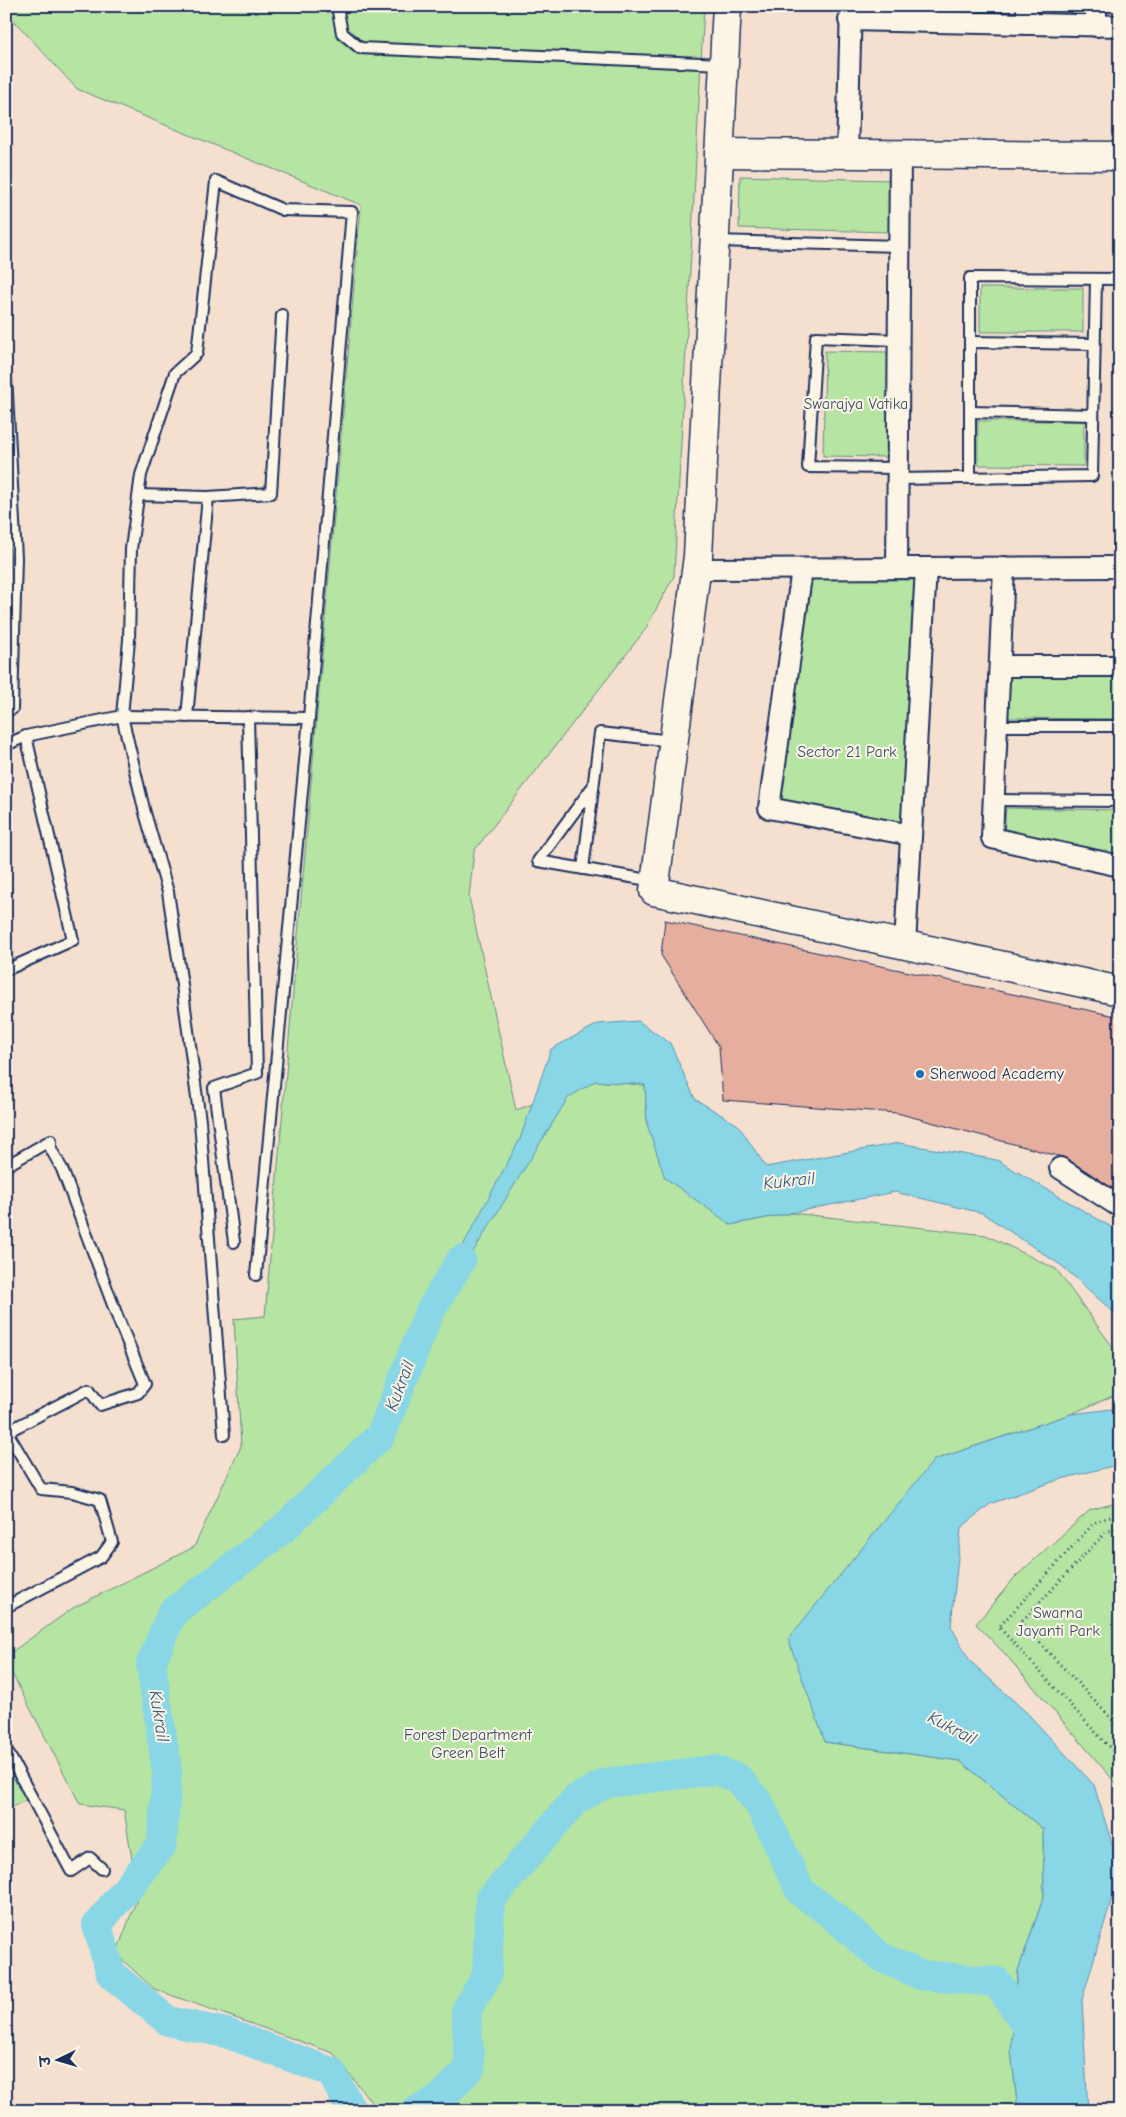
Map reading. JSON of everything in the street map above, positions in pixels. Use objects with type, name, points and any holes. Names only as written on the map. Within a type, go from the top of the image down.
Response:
[{"type":"street","points":[[727,6],[696,569],[654,891],[1120,992]]},
{"type":"street","points":[[847,154],[850,13],[1096,16],[1120,26]]},
{"type":"street","points":[[719,153],[1120,156]]},
{"type":"street","points":[[896,568],[900,154]]},
{"type":"street","points":[[1004,567],[992,838],[1120,866]]},
{"type":"street","points":[[696,569],[1120,567]]},
{"type":"street","points":[[905,945],[926,568]]},
{"type":"street","points":[[802,569],[769,808],[911,835]]},
{"type":"street","points":[[1000,666],[1120,666]]},
{"type":"street","points":[[1060,1168],[1120,1207]]},
{"type":"lane","points":[[337,6],[342,33],[360,48],[724,64]]},
{"type":"lane","points":[[224,1435],[200,1121],[182,985],[168,892],[145,813],[122,716],[129,640],[131,550],[141,475],[175,373],[197,354],[216,181],[283,210],[352,212],[309,718],[256,1275]]},
{"type":"lane","points":[[714,241],[899,246]]},
{"type":"lane","points":[[970,478],[970,278],[1120,279]]},
{"type":"lane","points":[[898,340],[816,337],[808,467],[970,478],[1092,476],[1096,279]]},
{"type":"lane","points":[[139,495],[208,496],[271,494],[282,316]]},
{"type":"lane","points":[[970,342],[1094,344]]},
{"type":"lane","points":[[6,376],[12,709]]},
{"type":"lane","points":[[970,412],[1093,415]]},
{"type":"lane","points":[[187,717],[208,496]]},
{"type":"lane","points":[[6,745],[26,736],[122,716],[309,718]]},
{"type":"lane","points":[[234,1242],[214,1088],[257,1073],[248,717]]},
{"type":"lane","points":[[997,726],[1120,726]]},
{"type":"lane","points":[[583,869],[600,733],[674,741]]},
{"type":"lane","points":[[6,970],[73,940],[26,736]]},
{"type":"lane","points":[[592,788],[538,861],[655,881]]},
{"type":"lane","points":[[994,800],[1120,801]]},
{"type":"lane","points":[[6,1166],[51,1140],[50,1149],[62,1169],[119,1321],[145,1384],[138,1392],[100,1405],[89,1389],[7,1431],[41,1488],[72,1492],[100,1500],[112,1542],[101,1557],[6,1607]]},
{"type":"lane","points":[[6,1749],[71,1871],[90,1858],[102,1869]]},
{"type":"path","points":[[1120,1515],[1094,1523],[999,1627],[1120,1759]]},
{"type":"path","points":[[1120,1528],[1106,1532],[1023,1620],[1023,1625],[1120,1728]]},
{"type":"green space","name":"Forest Department Green Belt","points":[[6,6],[704,6],[674,576],[645,630],[474,851],[469,897],[516,1110],[595,1081],[645,1085],[647,1124],[730,1225],[792,1213],[986,1235],[1056,1269],[1115,1350],[1115,1395],[1071,1414],[934,1460],[825,1742],[960,1761],[1043,1829],[1044,1896],[1018,1971],[1011,2051],[1018,2111],[374,2111],[372,2103],[333,2053],[154,1989],[116,1954],[138,1896],[124,1810],[80,1804],[6,1662],[6,1656],[73,1608],[194,1547],[241,1446],[234,1319],[265,1316],[361,205],[77,89],[6,12]]},
{"type":"green space","points":[[1034,6],[1084,6],[1084,16],[1034,14]]},
{"type":"green space","points":[[740,176],[891,180],[890,232],[739,228]]},
{"type":"green space","points":[[980,288],[1083,288],[1083,332],[980,332]]},
{"type":"green space","name":"Swarajya Vatika","points":[[825,351],[888,352],[887,457],[823,456]]},
{"type":"green space","points":[[978,421],[1084,421],[1084,466],[978,465]]},
{"type":"green space","name":"Sector 21 Park","points":[[812,579],[915,580],[902,823],[780,801]]},
{"type":"green space","points":[[1007,676],[1120,677],[1120,719],[1007,718]]},
{"type":"green space","points":[[1006,808],[1120,810],[1120,857],[1004,833]]},
{"type":"green space","name":"Swarna Jayanti Park","points":[[1120,1502],[1120,1788],[1005,1654],[976,1624],[1015,1577],[1090,1510]]},
{"type":"green space","points":[[6,1749],[32,1797],[6,1810]]},
{"type":"water","points":[[638,1021],[670,1043],[695,1099],[738,1125],[766,1167],[899,1143],[997,1160],[1113,1228],[1120,1233],[1120,1318],[1062,1266],[982,1213],[895,1192],[731,1225],[665,1178],[647,1124],[645,1085],[595,1081],[568,1098],[457,1278],[440,1295],[449,1272],[520,1139],[551,1049],[598,1024]]},
{"type":"water","points":[[1120,1408],[1120,1464],[1058,1480],[990,1504],[961,1528],[951,1626],[970,1661],[1027,1713],[1094,1785],[1120,1870],[1082,2000],[1088,2111],[1018,2111],[1011,2051],[1018,1971],[1044,1896],[1043,1829],[960,1761],[825,1742],[788,1639],[934,1460],[1071,1414]]},
{"type":"building","name":"Sherwood Academy","points":[[665,920],[1120,1017],[1120,1193],[1066,1158],[897,1113],[723,1100],[719,1047],[661,955]]},
{"type":"waterway","name":"Kukrail","points":[[352,2111],[331,2072],[226,2033],[168,2021],[111,1974],[97,1925],[162,1845],[167,1771],[151,1664],[172,1613],[284,1528],[381,1435],[429,1313],[461,1260]]},
{"type":"waterway","points":[[416,2111],[439,2100],[470,2068],[466,2011],[487,1975],[490,1900],[575,1800],[606,1783],[714,1770],[738,1778],[760,1805],[801,1892],[830,1913],[879,1956],[920,1975],[997,1982],[1034,2037],[1036,2044]]},
{"type":"place","name":"Sherwood Academy","points":[[920,1074]]}]
